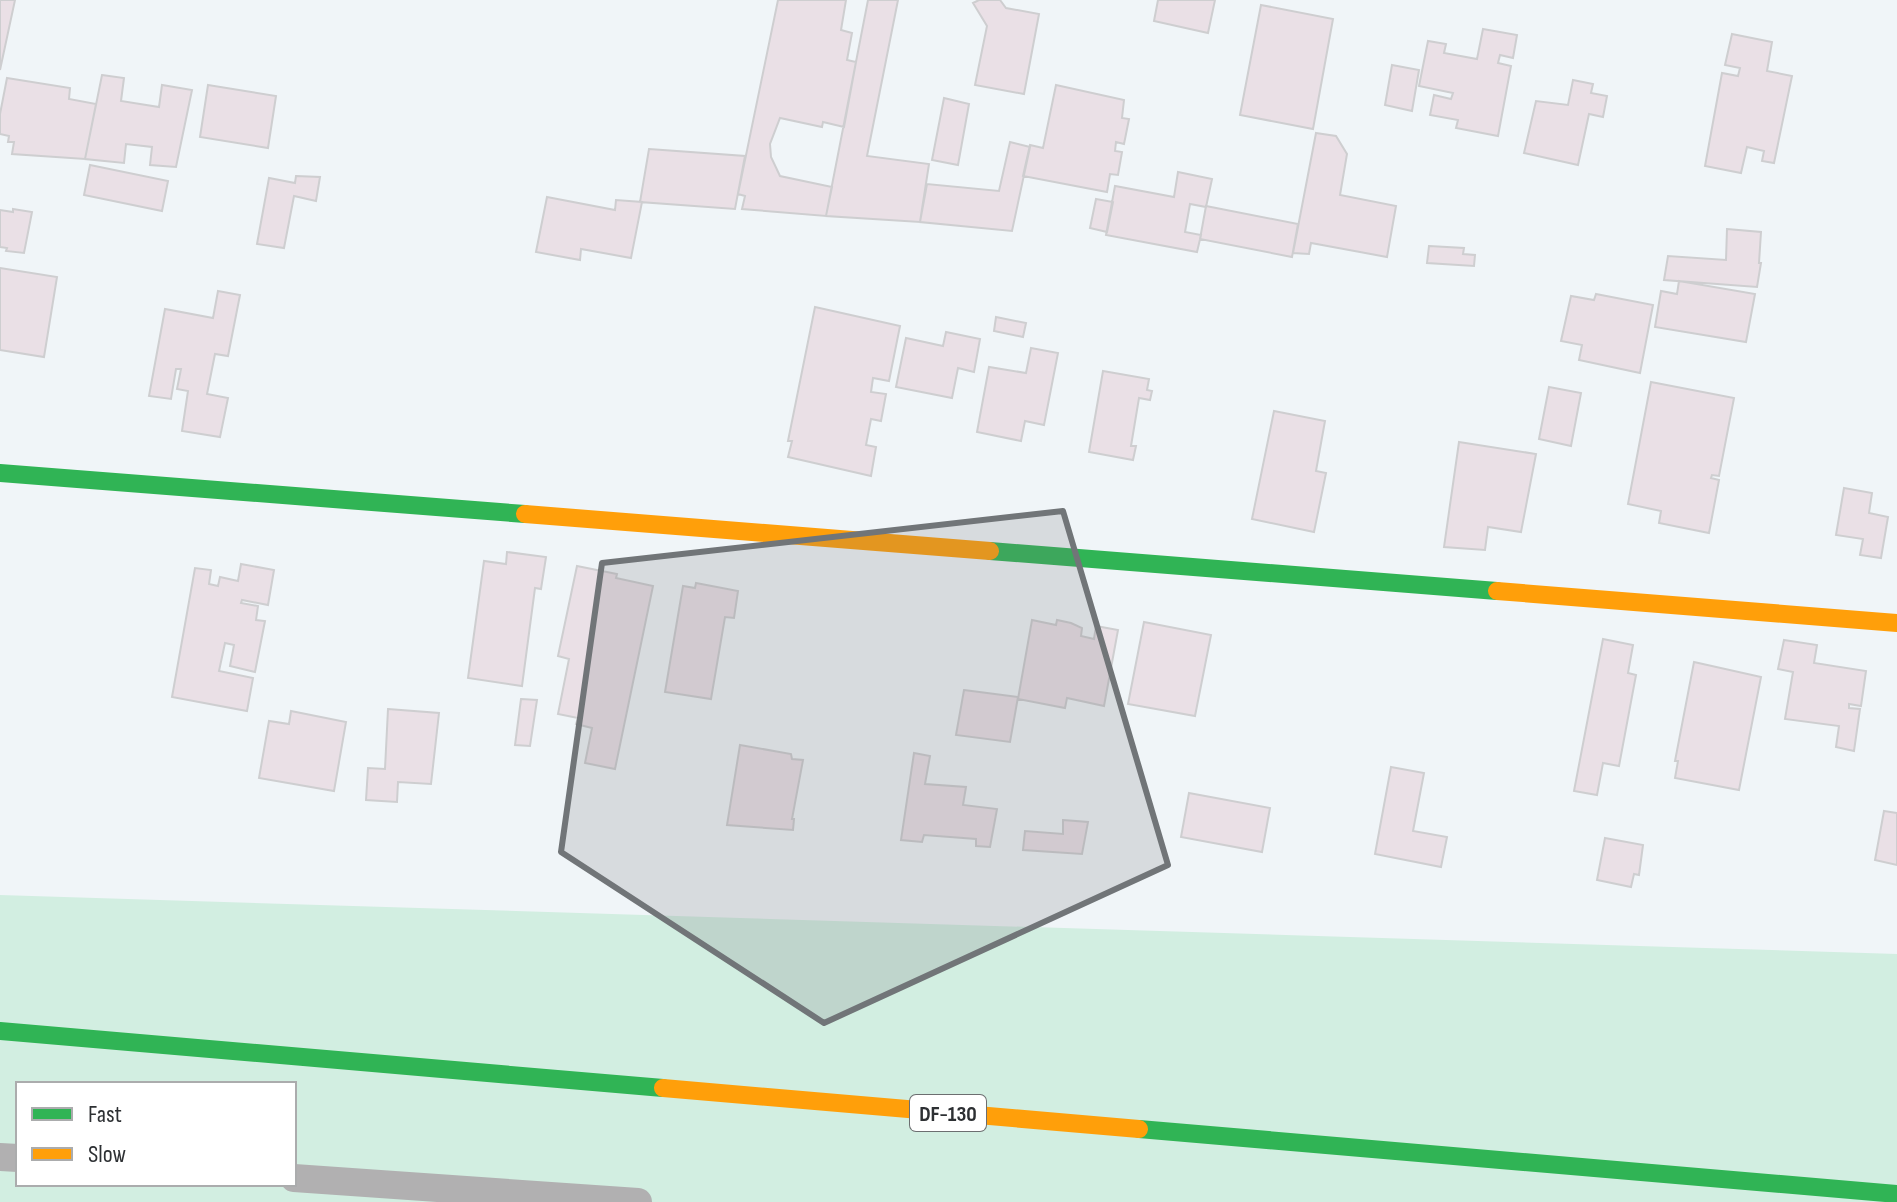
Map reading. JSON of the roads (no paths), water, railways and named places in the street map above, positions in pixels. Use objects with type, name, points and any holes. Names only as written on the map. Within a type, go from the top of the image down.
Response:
[{"type":"main road","points":[[0,473],[1897,623]]},
{"type":"main road","name":"DF-130","points":[[0,1031],[1897,1194]]},
{"type":"street","points":[[296,1178],[514,1198],[638,1202]]}]
